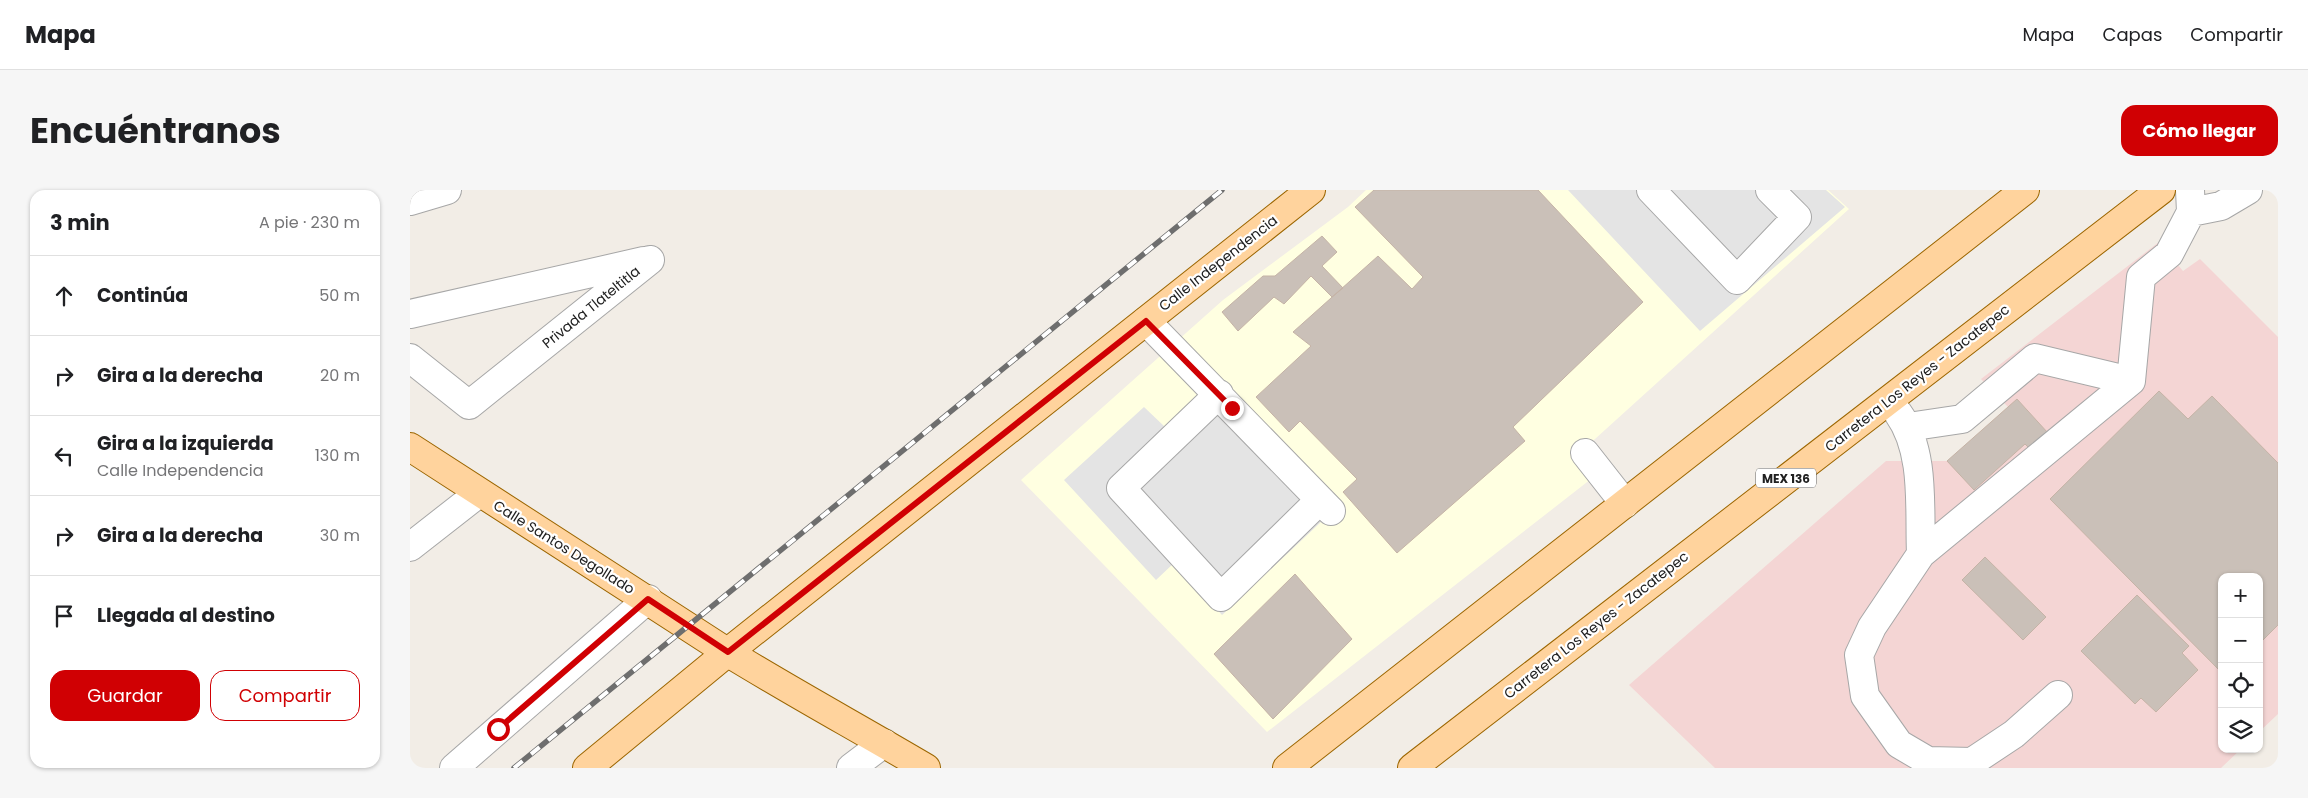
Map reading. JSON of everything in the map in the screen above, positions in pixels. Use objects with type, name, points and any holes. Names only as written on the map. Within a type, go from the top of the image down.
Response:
[{"type":"main road","name":"Calle Independencia","points":[[587,768],[728,652],[1310,190]]},
{"type":"main road","points":[[1287,768],[2025,190]]},
{"type":"main road","name":"Carretera Los Reyes - Zacatepec","points":[[1412,768],[2161,190]]},
{"type":"main road","name":"Calle Santos Degollado","points":[[410,447],[548,539],[648,599],[728,652],[926,768]]},
{"type":"street","points":[[410,201],[447,190]]},
{"type":"street","points":[[1651,190],[1737,280],[1797,217],[1770,190]]},
{"type":"street","points":[[2058,694],[2014,734],[1972,762],[1928,761],[1900,744],[1865,696],[1859,655],[1872,627],[1921,554],[2132,382],[2141,277],[2169,254],[2191,201],[2221,206],[2248,190]]},
{"type":"street","name":"Privada Tlateltitla","points":[[410,314],[650,260],[468,405],[410,358]]},
{"type":"street","points":[[1146,321],[1219,394],[1325,506],[1221,597],[1121,488],[1219,394]]},
{"type":"street","points":[[1908,427],[1962,420],[2035,358],[2132,382]]},
{"type":"street","points":[[1888,400],[1908,427],[1917,461],[1921,554]]},
{"type":"street","points":[[1584,453],[1625,504]]},
{"type":"street","points":[[410,547],[479,492]]},
{"type":"street","points":[[454,768],[648,599]]},
{"type":"street","points":[[851,768],[884,744]]},
{"type":"shaded area","points":[[1366,190],[1828,190],[1849,209],[1574,458],[1591,479],[1267,732],[1021,480],[1223,300],[1348,207]]},
{"type":"shaded area","points":[[1568,190],[1826,190],[1845,207],[1700,331]]},
{"type":"shaded area","points":[[2159,242],[2183,271],[2200,259],[2278,337],[2278,714],[2263,728],[2263,573],[2218,573],[2218,753],[2237,753],[2221,768],[1715,768],[1629,685],[1886,461],[1948,461],[2008,407],[1981,379]]},
{"type":"shaded area","points":[[1201,392],[1322,521],[1222,615],[1175,562],[1156,580],[1064,480],[1144,407],[1165,427]]},
{"type":"building","points":[[1374,190],[1538,190],[1643,302],[1513,427],[1525,441],[1397,553],[1343,492],[1357,479],[1300,421],[1289,432],[1256,397],[1311,346],[1293,332],[1378,256],[1412,289],[1423,277],[1355,207]]},
{"type":"building","points":[[1322,236],[1337,252],[1322,266],[1343,288],[1332,297],[1311,276],[1284,304],[1274,297],[1238,331],[1222,312],[1263,276],[1275,276]]},
{"type":"building","points":[[2159,391],[2188,419],[2212,396],[2278,463],[2278,625],[2263,640],[2263,573],[2218,573],[2218,669],[2050,499]]},
{"type":"building","points":[[2017,399],[2048,433],[2030,449],[2025,444],[1974,490],[1947,461]]},
{"type":"building","points":[[1985,557],[2046,617],[2023,640],[1962,580]]},
{"type":"building","points":[[1295,574],[1352,639],[1273,719],[1214,654]]},
{"type":"building","points":[[2137,595],[2189,646],[2182,653],[2198,670],[2156,712],[2141,698],[2135,704],[2081,651]]},
{"type":"railway","points":[[514,768],[1222,190]]},
{"type":"route","points":[[498,729],[648,599],[728,652],[1146,321],[1232,408]]}]
